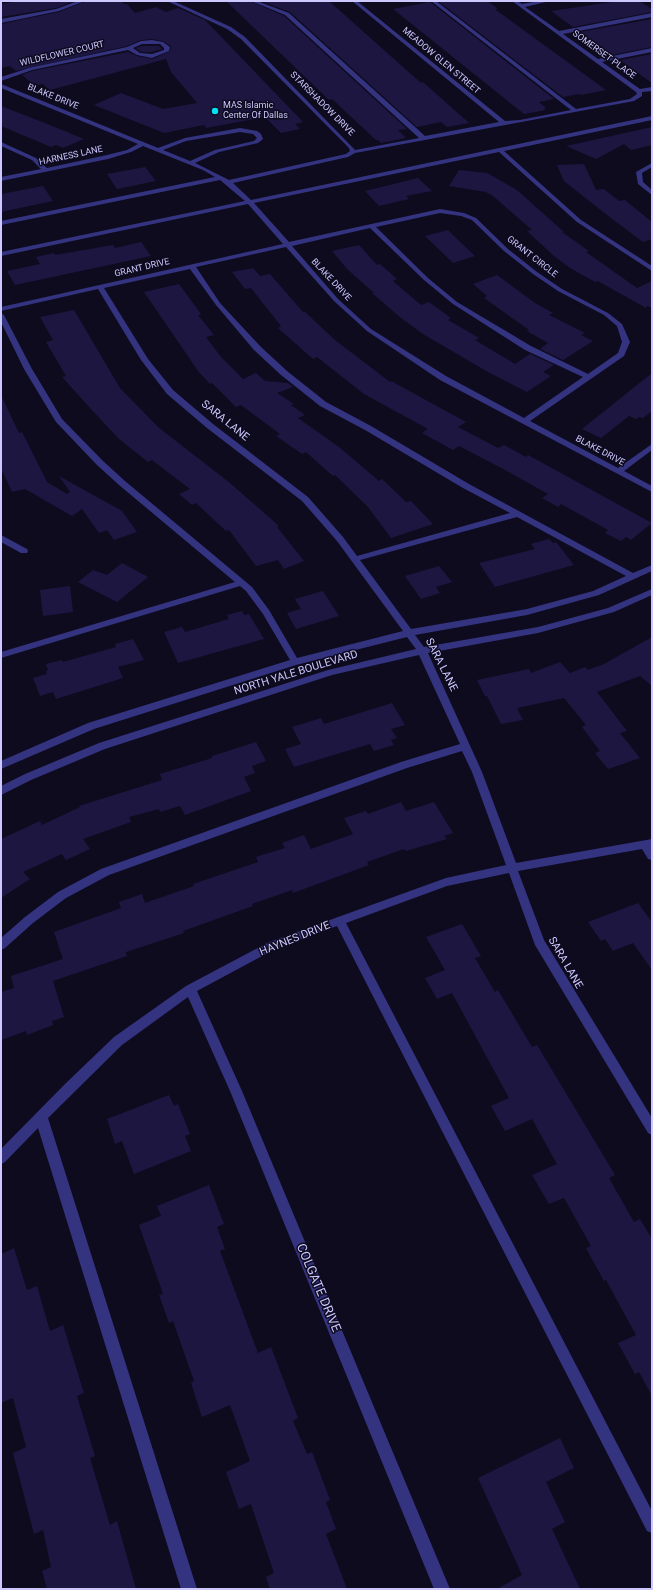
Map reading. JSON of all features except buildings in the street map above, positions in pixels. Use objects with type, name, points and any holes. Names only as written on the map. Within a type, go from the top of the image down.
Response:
[{"type":"street","points":[[1,21],[57,10],[83,1]]},
{"type":"street","name":"STARSHADOW DRIVE","points":[[169,1],[229,28],[243,38],[352,148],[353,152],[348,155],[298,168],[228,182]]},
{"type":"street","points":[[254,1],[287,14],[423,138]]},
{"type":"street","name":"MEADOW GLEN STREET","points":[[354,1],[497,119],[504,122]]},
{"type":"street","points":[[433,1],[575,111]]},
{"type":"street","name":"SOMERSET PLACE","points":[[504,122],[520,122],[637,98],[640,95],[639,91],[514,1]]},
{"type":"street","points":[[521,6],[548,1]]},
{"type":"street","points":[[558,33],[652,15]]},
{"type":"street","name":"WILDFLOWER COURT","points":[[1,79],[31,69],[129,48],[141,43],[161,43],[167,47],[166,51],[152,56],[139,54],[129,48]]},
{"type":"street","points":[[597,61],[652,50]]},
{"type":"street","name":"BLAKE DRIVE","points":[[1,86],[143,143],[228,182],[250,202],[336,300],[369,330],[443,378],[652,489]]},
{"type":"street","points":[[639,91],[652,89]]},
{"type":"street","points":[[1,254],[652,118]]},
{"type":"street","points":[[353,152],[504,122]]},
{"type":"street","points":[[158,150],[185,140],[240,130],[255,132],[259,136],[260,139],[256,142],[217,151],[189,163]]},
{"type":"street","name":"HARNESS LANE","points":[[1,179],[108,157],[129,151],[143,143]]},
{"type":"street","points":[[1,144],[34,159],[46,170]]},
{"type":"street","points":[[500,150],[579,221],[652,270]]},
{"type":"street","points":[[652,165],[639,172],[640,183],[652,193]]},
{"type":"street","points":[[1,224],[221,178]]},
{"type":"street","name":"GRANT CIRCLE","points":[[288,245],[440,211],[462,214],[474,219],[506,250],[535,273],[560,290],[606,314],[620,325],[626,342],[621,354],[525,421]]},
{"type":"street","points":[[372,226],[426,279],[455,303],[528,348],[588,377]]},
{"type":"street","name":"GRANT DRIVE","points":[[1,309],[288,245]]},
{"type":"street","points":[[192,267],[218,304],[252,342],[302,388],[323,404],[368,428],[466,486],[634,576]]},
{"type":"street","name":"SARA LANE","points":[[100,287],[145,360],[170,392],[210,426],[304,499],[340,539],[422,651],[478,772],[538,942],[652,1129]]},
{"type":"street","points":[[1,315],[28,369],[59,420],[100,463],[122,483],[249,589],[266,612],[295,662]]},
{"type":"street","points":[[618,471],[652,446]]},
{"type":"street","points":[[355,559],[518,514]]},
{"type":"street","points":[[1,538],[24,551]]},
{"type":"street","name":"NORTH YALE BOULEVARD","points":[[1,765],[91,726],[295,662],[410,633],[527,612],[596,593],[652,568]]},
{"type":"street","points":[[1,655],[242,583]]},
{"type":"street","name":"NORTH YALE BOULEVARD","points":[[1,792],[28,777],[102,746],[331,672],[422,651],[538,630],[611,610],[652,592]]},
{"type":"street","points":[[1,945],[29,920],[62,896],[105,872],[404,765],[466,746]]},
{"type":"street","points":[[648,844],[652,856]]},
{"type":"street","name":"HAYNES DRIVE","points":[[1,1158],[69,1088],[118,1041],[190,989],[273,946],[446,882],[513,868],[648,844]]},
{"type":"street","points":[[340,921],[652,1526]]},
{"type":"street","name":"COLGATE DRIVE","points":[[190,989],[236,1091],[442,1589]]},
{"type":"street","points":[[41,1117],[189,1589]]},
{"type":"place","name":"MAS Islamic Center Of Dallas","points":[[215,111]]}]
